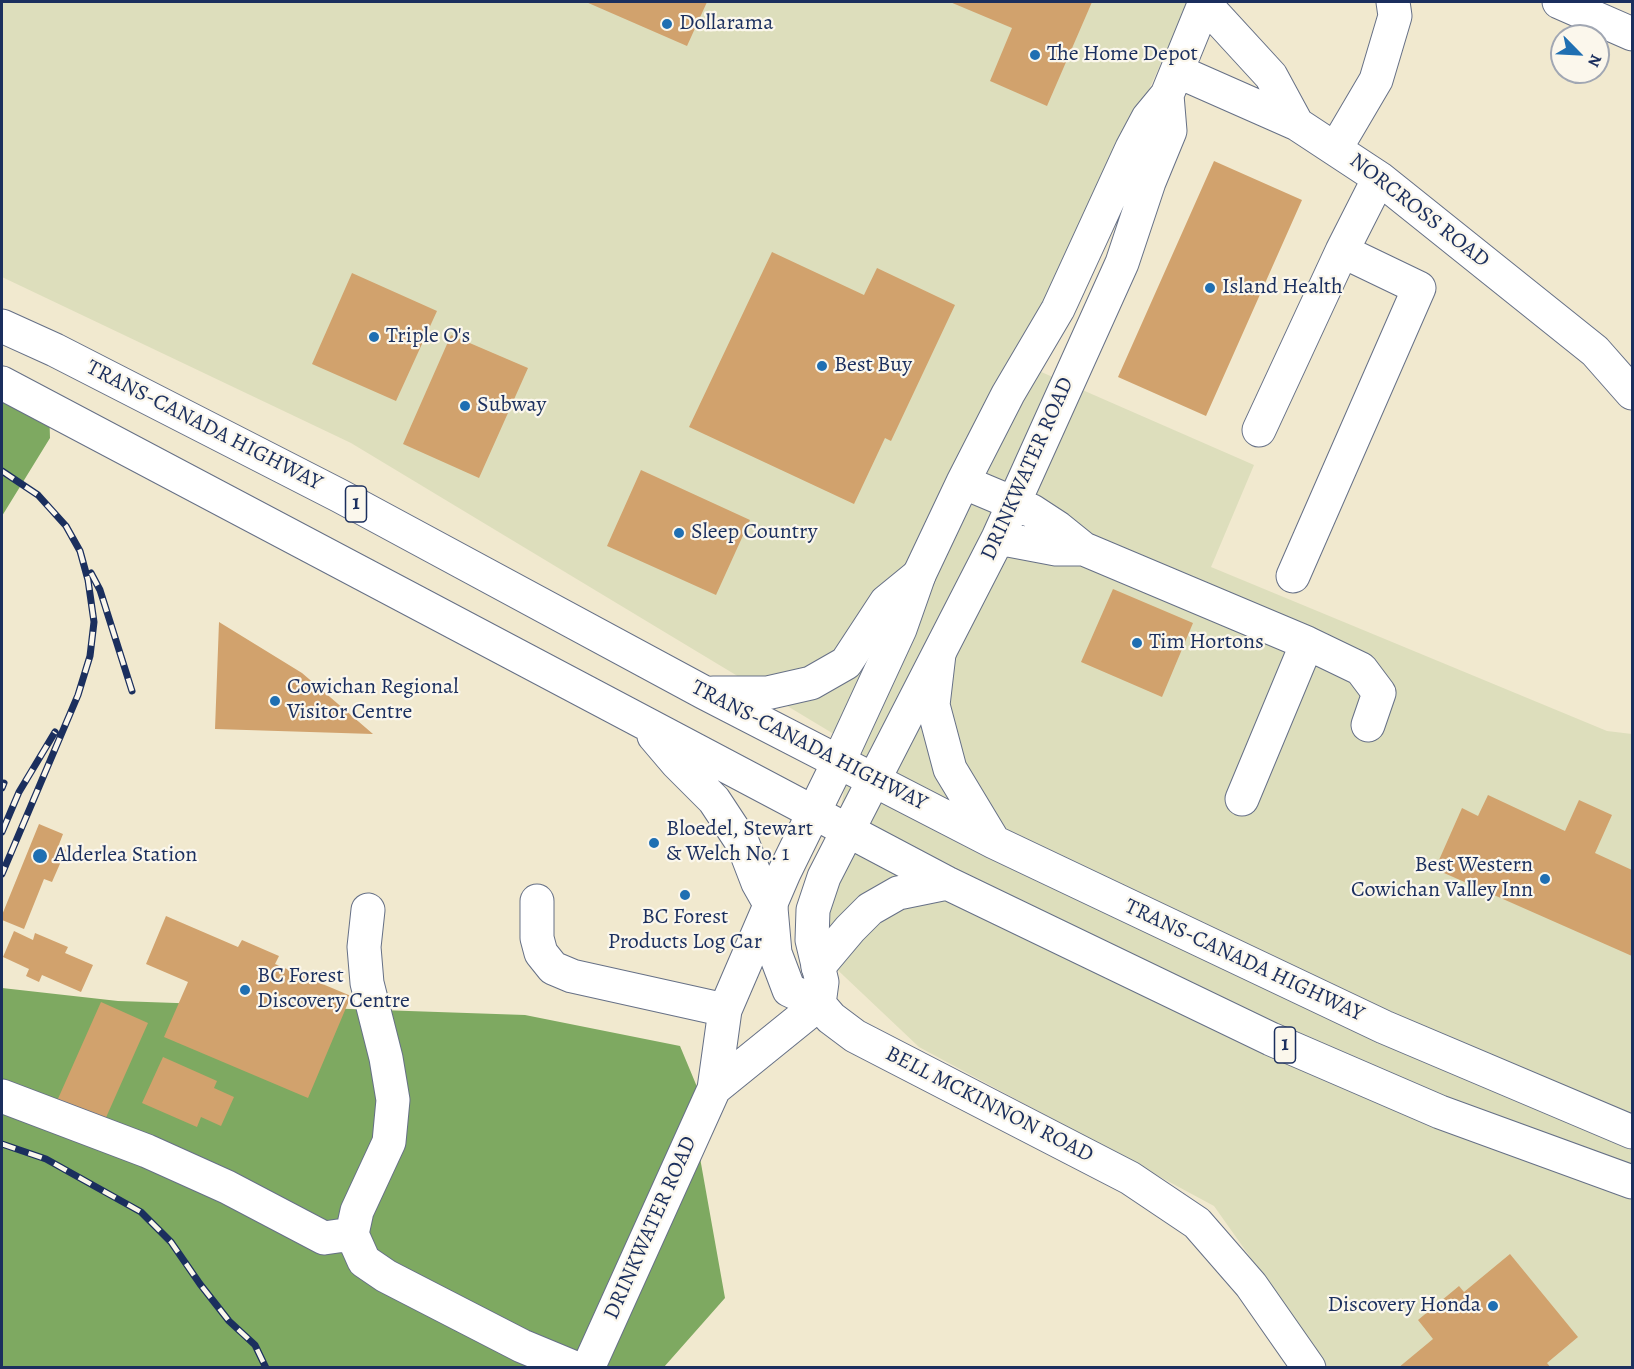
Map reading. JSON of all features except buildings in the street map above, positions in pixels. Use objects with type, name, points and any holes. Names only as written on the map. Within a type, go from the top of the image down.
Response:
[{"type":"main road","points":[[1205,2],[1271,76],[1297,124]]},
{"type":"main road","name":"DRINKWATER ROAD","points":[[815,812],[906,615],[919,575],[963,482],[1008,394],[1058,309],[1132,148],[1148,118],[1172,83],[1205,2]]},
{"type":"main road","points":[[1336,148],[1376,80],[1395,16],[1393,2]]},
{"type":"main road","points":[[1559,2],[1632,34]]},
{"type":"main road","name":"NORCROSS ROAD","points":[[1172,83],[1297,124],[1336,148],[1379,178],[1594,351],[1632,393]]},
{"type":"main road","name":"DRINKWATER ROAD","points":[[714,1089],[819,1004],[822,982],[812,940],[813,910],[824,877],[998,538],[1122,263],[1149,182],[1170,131],[1172,83]]},
{"type":"main road","points":[[1259,430],[1342,251],[1379,178]]},
{"type":"main road","points":[[1293,576],[1419,288],[1342,251]]},
{"type":"main road","name":"TRANS-CANADA HIGHWAY","points":[[2,326],[55,350],[340,496],[705,693],[994,842],[1384,1027],[1632,1132]]},
{"type":"main road","name":"1","points":[[2,383],[947,883],[1271,1039],[1440,1112],[1632,1182]]},
{"type":"main road","points":[[963,482],[1032,511],[1084,549],[1307,643],[1361,669],[1379,693],[1368,724]]},
{"type":"main road","points":[[998,538],[1056,549],[1084,549]]},
{"type":"main road","points":[[705,693],[766,693],[811,683],[846,663],[886,602],[919,575]]},
{"type":"main road","points":[[1242,799],[1307,643]]},
{"type":"main road","points":[[939,654],[933,705],[950,769],[994,842]]},
{"type":"main road","points":[[643,723],[677,763],[714,800],[743,844],[758,882],[771,906]]},
{"type":"main road","name":"BELL MCKINNON ROAD","points":[[815,812],[784,873],[771,906],[775,953],[789,990],[819,1004],[831,1018],[855,1036],[1130,1178],[1197,1223],[1251,1285],[1310,1368]]},
{"type":"main road","points":[[818,967],[870,909],[898,893],[947,883]]},
{"type":"main road","points":[[537,901],[537,938],[541,953],[553,968],[572,976],[725,1010]]},
{"type":"main road","name":"DRINKWATER ROAD","points":[[588,1368],[714,1089],[725,1010],[771,906]]},
{"type":"main road","points":[[368,910],[364,947],[367,983],[386,1058],[393,1100],[389,1142],[357,1211],[352,1234],[364,1261],[386,1276],[522,1346],[576,1368]]},
{"type":"main road","points":[[2,1096],[157,1156],[226,1187],[324,1238],[352,1234]]},
{"type":"shaded area","points":[[2,2],[1189,2],[1023,364],[1254,465],[1211,567],[1607,731],[1632,734],[1632,1367],[1328,1367],[1214,1206],[919,1047],[826,959],[831,864],[852,745],[351,443],[2,277]]},
{"type":"green space","points":[[2,387],[49,407],[50,438],[2,516]]},
{"type":"green space","points":[[2,988],[118,1001],[525,1015],[680,1046],[710,1118],[697,1141],[725,1298],[664,1367],[2,1368]]},
{"type":"railway","points":[[2,471],[38,495],[66,526],[80,551],[88,580],[94,622],[90,656],[78,695],[2,874]]},
{"type":"railway","points":[[91,573],[100,590],[132,691]]},
{"type":"railway","points":[[2,832],[19,792],[55,732]]},
{"type":"railway","points":[[2,788],[4,783]]},
{"type":"railway","points":[[2,1144],[46,1159],[141,1212],[171,1242],[229,1321],[255,1345],[266,1368]]},
{"type":"place","name":"Dollarama","points":[[667,24]]},
{"type":"place","name":"The Home Depot","points":[[1035,55]]},
{"type":"place","name":"Island Health","points":[[1210,288]]},
{"type":"place","name":"Triple O's","points":[[374,337]]},
{"type":"place","name":"Best Buy","points":[[822,366]]},
{"type":"place","name":"Subway","points":[[465,406]]},
{"type":"place","name":"Sleep Country","points":[[679,533]]},
{"type":"place","name":"Tim Hortons","points":[[1137,643]]},
{"type":"place","name":"Cowichan Regional Visitor Centre","points":[[275,701]]},
{"type":"place","name":"Bloedel, Stewart & Welch No. 1","points":[[654,843]]},
{"type":"place","name":"Alderlea Station","points":[[40,856]]},
{"type":"place","name":"Best Western Cowichan Valley Inn","points":[[1545,879]]},
{"type":"place","name":"BC Forest Products Log Car","points":[[685,895]]},
{"type":"place","name":"BC Forest Discovery Centre","points":[[245,990]]},
{"type":"place","name":"Discovery Honda","points":[[1493,1306]]}]
